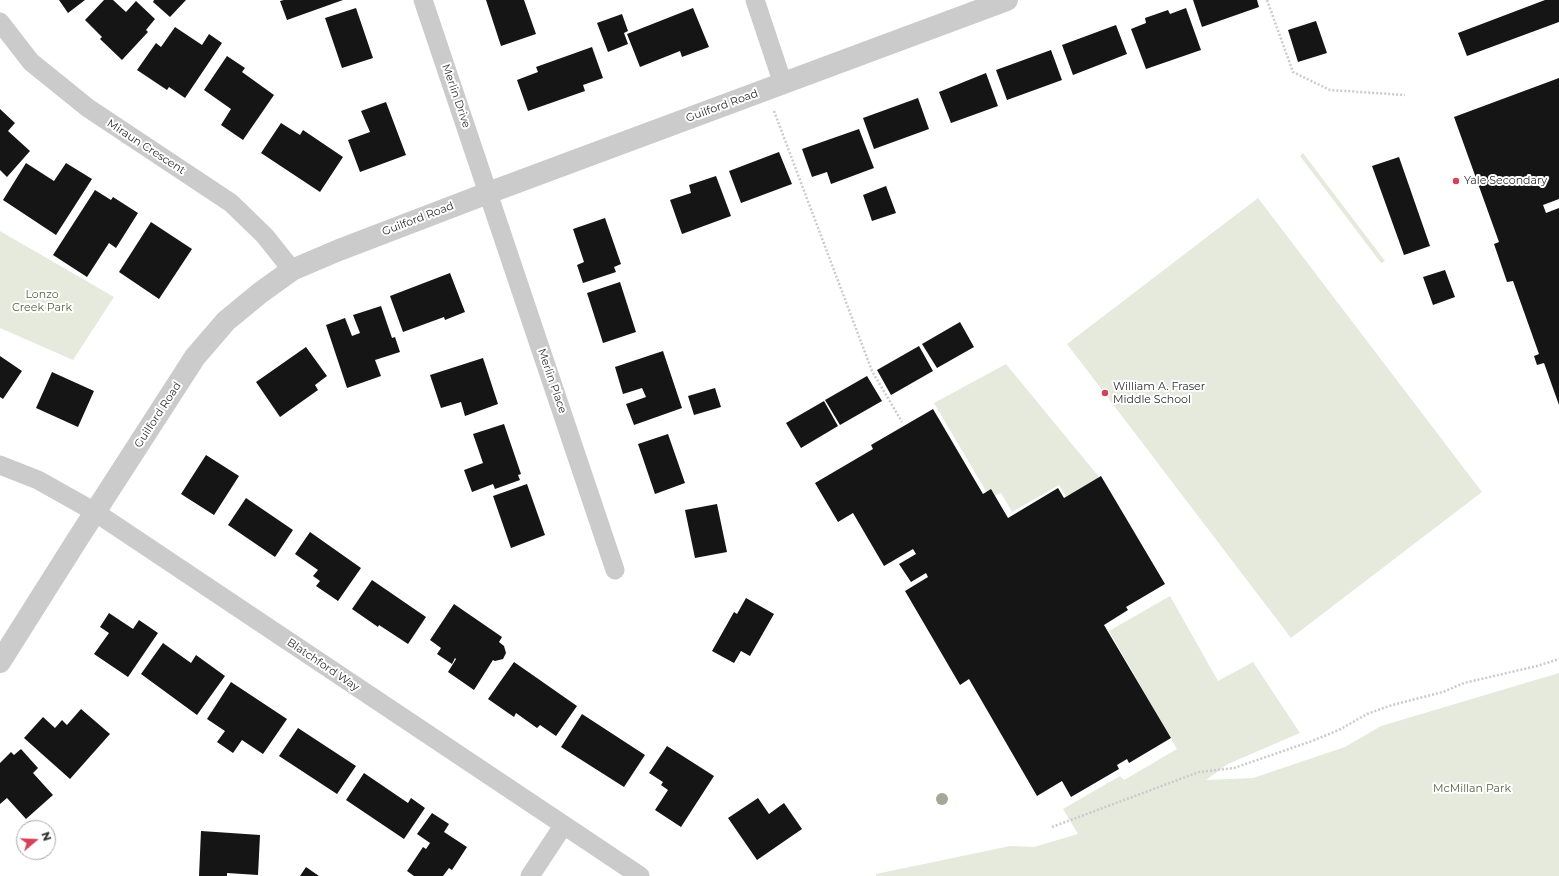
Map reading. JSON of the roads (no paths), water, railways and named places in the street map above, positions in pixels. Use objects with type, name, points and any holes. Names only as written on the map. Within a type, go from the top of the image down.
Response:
[{"type":"street","name":"Merlin Drive","points":[[423,0],[488,192]]},
{"type":"street","points":[[755,0],[775,87]]},
{"type":"street","name":"Guilford Road","points":[[0,662],[94,512],[195,358],[226,321],[260,293],[292,270],[339,250],[488,192],[1008,0]]},
{"type":"street","name":"Miraun Crescent","points":[[0,22],[31,62],[88,108],[231,203],[265,236],[292,270]]},
{"type":"street","name":"Merlin Place","points":[[488,192],[615,570]]},
{"type":"street","name":"Blatchford Way","points":[[0,465],[38,480],[94,512],[640,876]]},
{"type":"street","points":[[530,876],[563,826]]},
{"type":"place","name":"Yale Secondary","points":[[1456,181]]},
{"type":"place","name":"William A. Fraser Middle School","points":[[1105,393]]},
{"type":"park label","name":"Lonzo Creek Park","points":[[42,301]]},
{"type":"park label","name":"McMillan Park","points":[[1472,789]]}]
